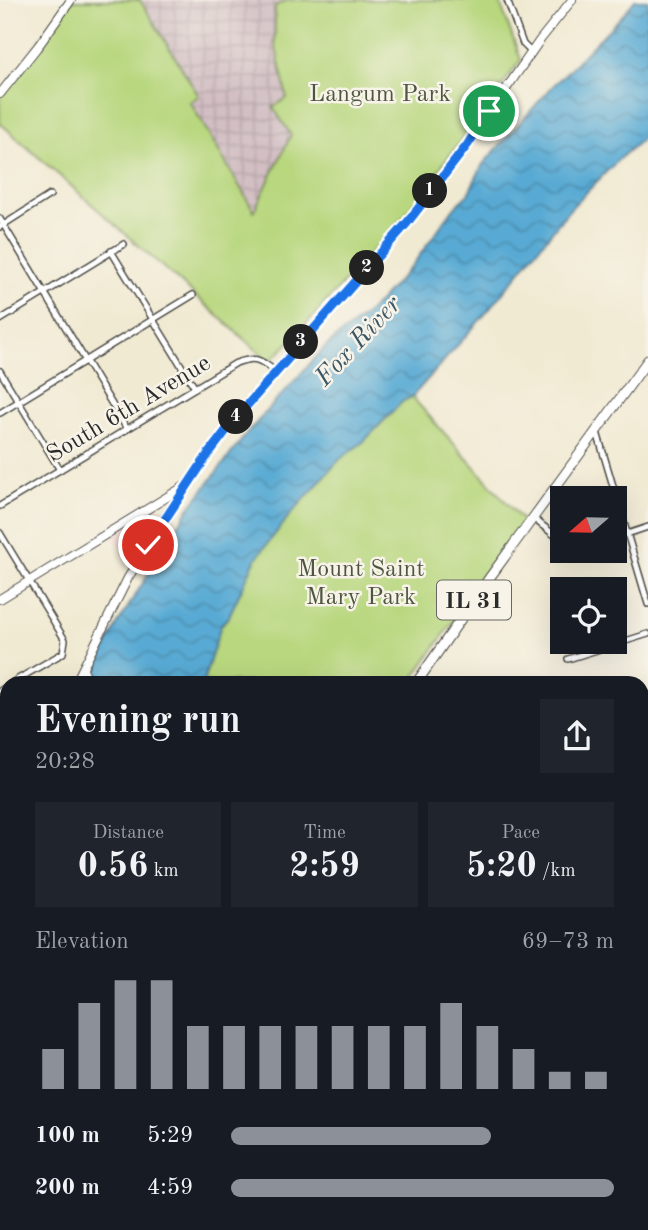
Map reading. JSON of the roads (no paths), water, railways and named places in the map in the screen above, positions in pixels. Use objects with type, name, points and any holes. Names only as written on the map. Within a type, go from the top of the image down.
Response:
[{"type":"main road","points":[[0,94],[71,0]]},
{"type":"main road","points":[[79,676],[128,578],[187,485],[235,419],[407,223],[572,0]]},
{"type":"main road","name":"IL 31","points":[[421,676],[648,360]]},
{"type":"main road","points":[[0,599],[187,485]]},
{"type":"main road","points":[[83,669],[86,676]]},
{"type":"street","points":[[507,0],[523,44],[533,53]]},
{"type":"street","points":[[50,195],[1,224],[127,429]]},
{"type":"street","points":[[0,320],[124,244]]},
{"type":"street","points":[[111,251],[195,388]]},
{"type":"street","points":[[0,413],[193,295]]},
{"type":"street","name":"South 6th Avenue","points":[[0,506],[236,363],[260,359],[275,371]]},
{"type":"street","points":[[0,371],[60,470]]},
{"type":"street","points":[[597,432],[613,486]]},
{"type":"street","points":[[533,518],[550,531]]},
{"type":"street","points":[[648,527],[627,534],[648,604]]},
{"type":"street","points":[[0,533],[65,640],[63,653],[23,676]]},
{"type":"street","points":[[568,659],[648,634]]},
{"type":"water","name":"Fox River","points":[[635,0],[648,0],[648,134],[570,209],[494,304],[412,397],[403,401],[363,442],[340,459],[289,516],[255,560],[229,616],[221,625],[205,676],[92,676],[117,625],[189,508],[248,432],[325,347],[371,310],[411,267],[453,209],[468,194],[483,164],[551,88]]},
{"type":"park label","name":"Langum Park","points":[[380,93]]},
{"type":"park label","name":"Mount Saint Mary Park","points":[[361,582]]}]
